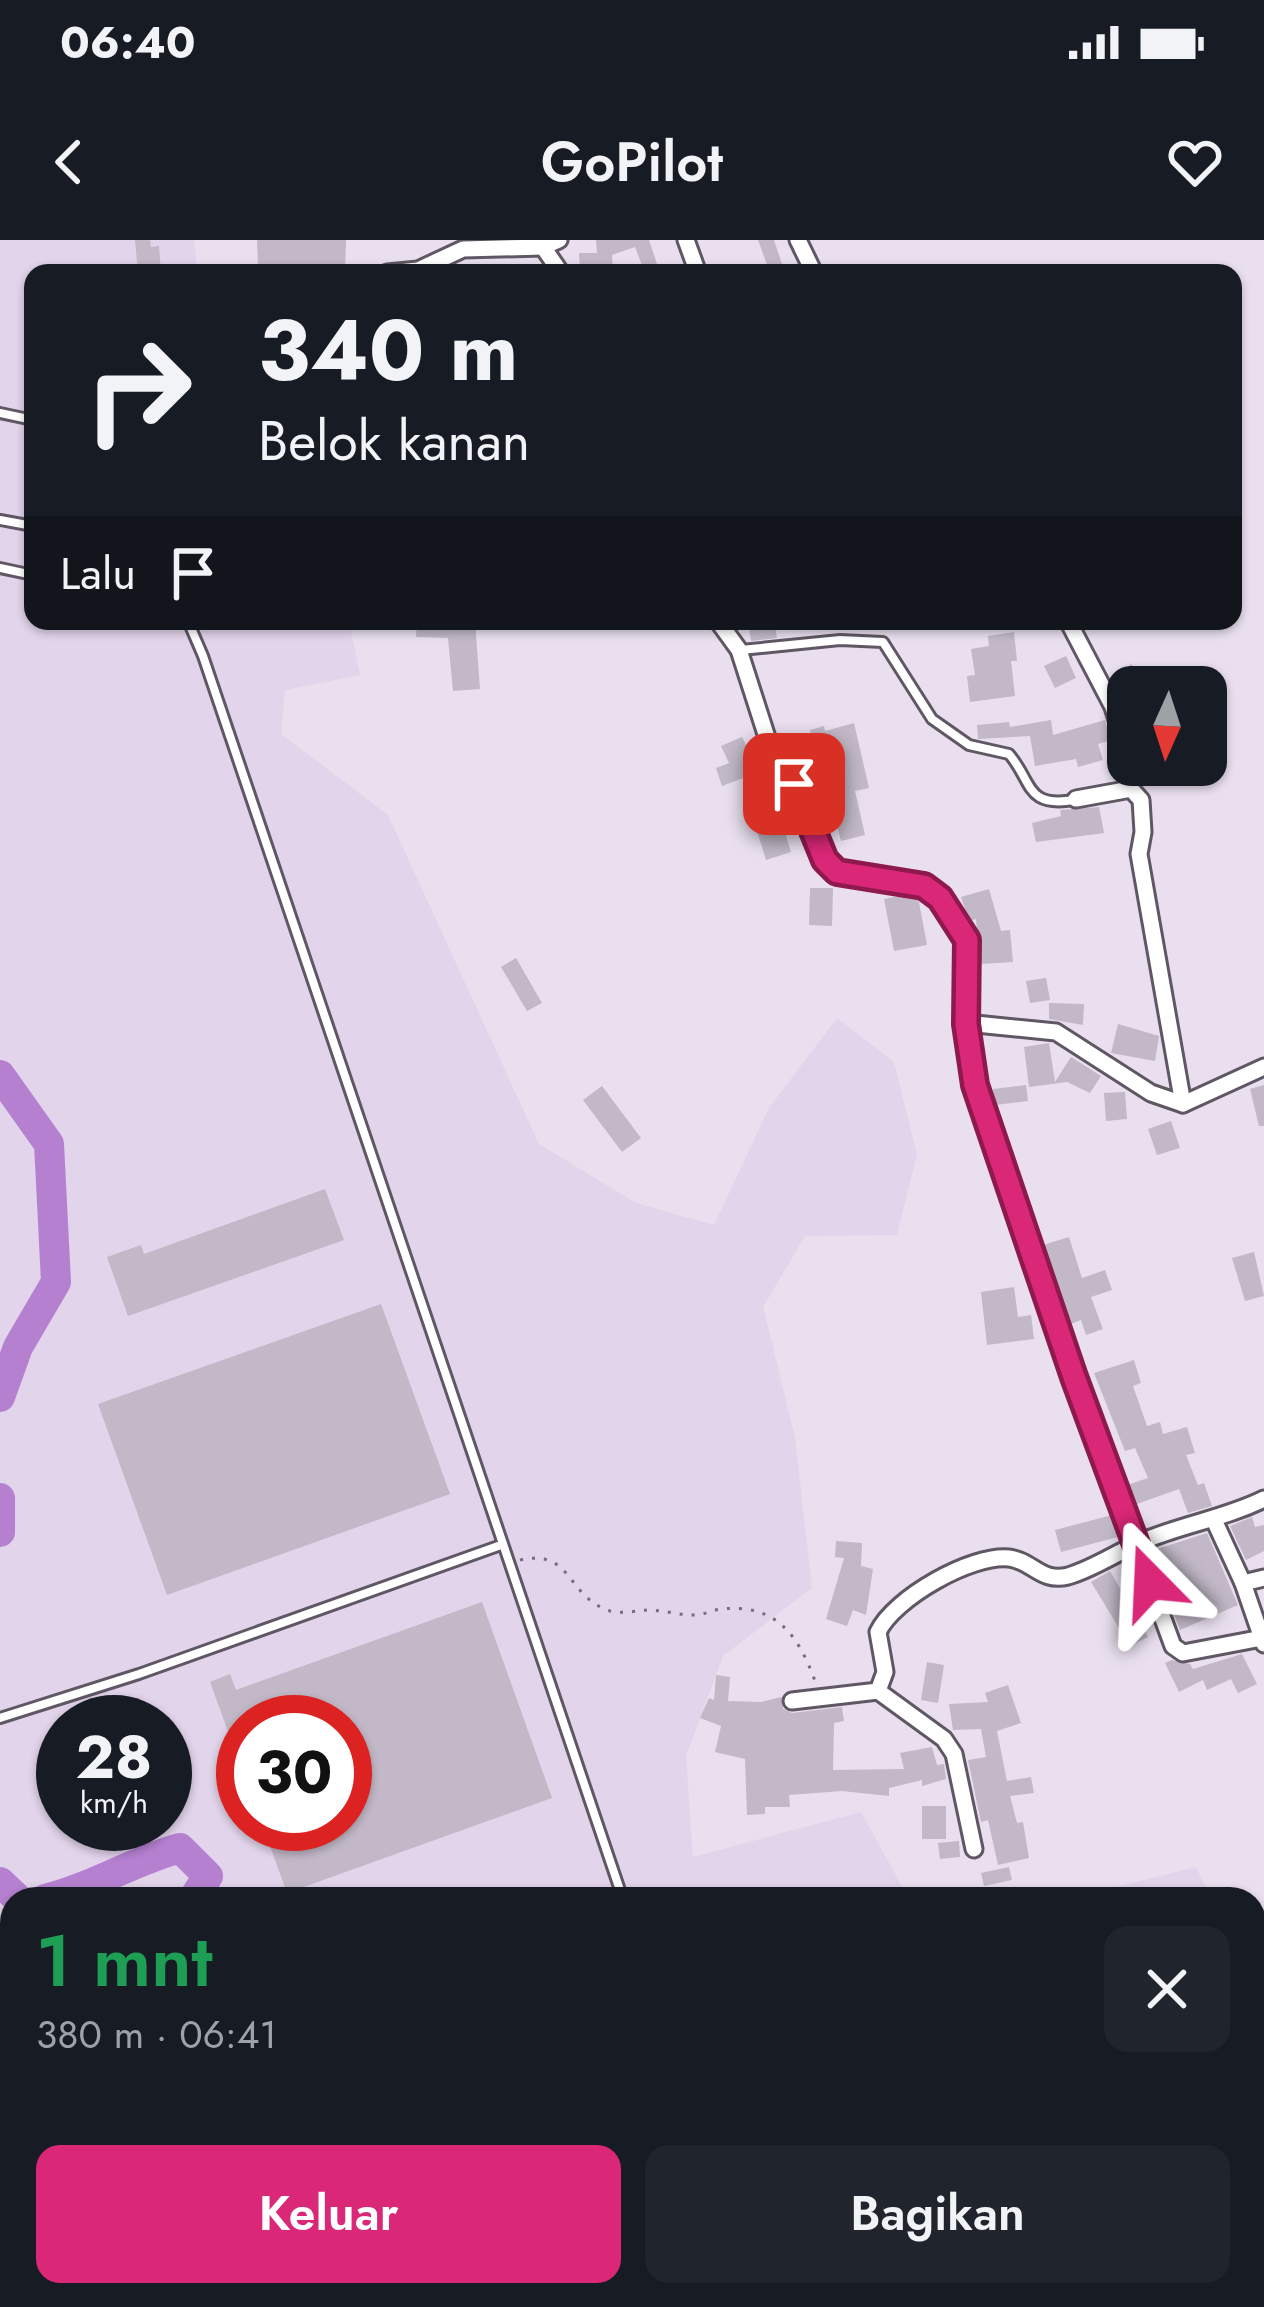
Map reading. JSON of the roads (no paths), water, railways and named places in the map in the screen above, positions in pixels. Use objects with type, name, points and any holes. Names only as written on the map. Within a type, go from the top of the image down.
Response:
[{"type":"street","points":[[431,264],[463,249],[551,243]]},
{"type":"street","points":[[725,630],[739,650],[772,753],[794,784],[825,860],[837,872],[861,879],[924,886],[940,898],[967,940],[966,1024],[975,1085],[1134,1544],[1173,1646],[1184,1653],[1263,1641],[1244,1583],[1214,1520]]},
{"type":"street","points":[[1073,630],[1107,696]]},
{"type":"street","points":[[1076,799],[1130,789],[1141,800],[1139,854],[1183,1104]]},
{"type":"street","points":[[966,1024],[1056,1031],[1151,1093],[1183,1104],[1264,1067]]},
{"type":"street","points":[[878,1691],[885,1672],[878,1632],[890,1612],[977,1561],[1015,1559],[1039,1575],[1071,1575],[1134,1544],[1264,1499]]},
{"type":"street","points":[[1244,1583],[1264,1578]]},
{"type":"street","points":[[792,1700],[878,1691],[944,1739],[954,1754],[974,1849]]},
{"type":"lane","points":[[192,630],[619,1887]]},
{"type":"lane","points":[[739,650],[840,640],[883,642],[932,718],[945,729],[969,745],[1010,754],[1031,793],[1045,799],[1076,799]]},
{"type":"lane","points":[[0,1718],[140,1674],[501,1545]]},
{"type":"waterway","points":[[0,1075],[49,1144],[56,1282],[18,1347],[0,1397]]},
{"type":"waterway","points":[[0,1498],[0,1532]]},
{"type":"waterway","points":[[82,1887],[180,1848],[208,1876],[201,1887]]},
{"type":"waterway","points":[[0,1882],[5,1887]]}]
